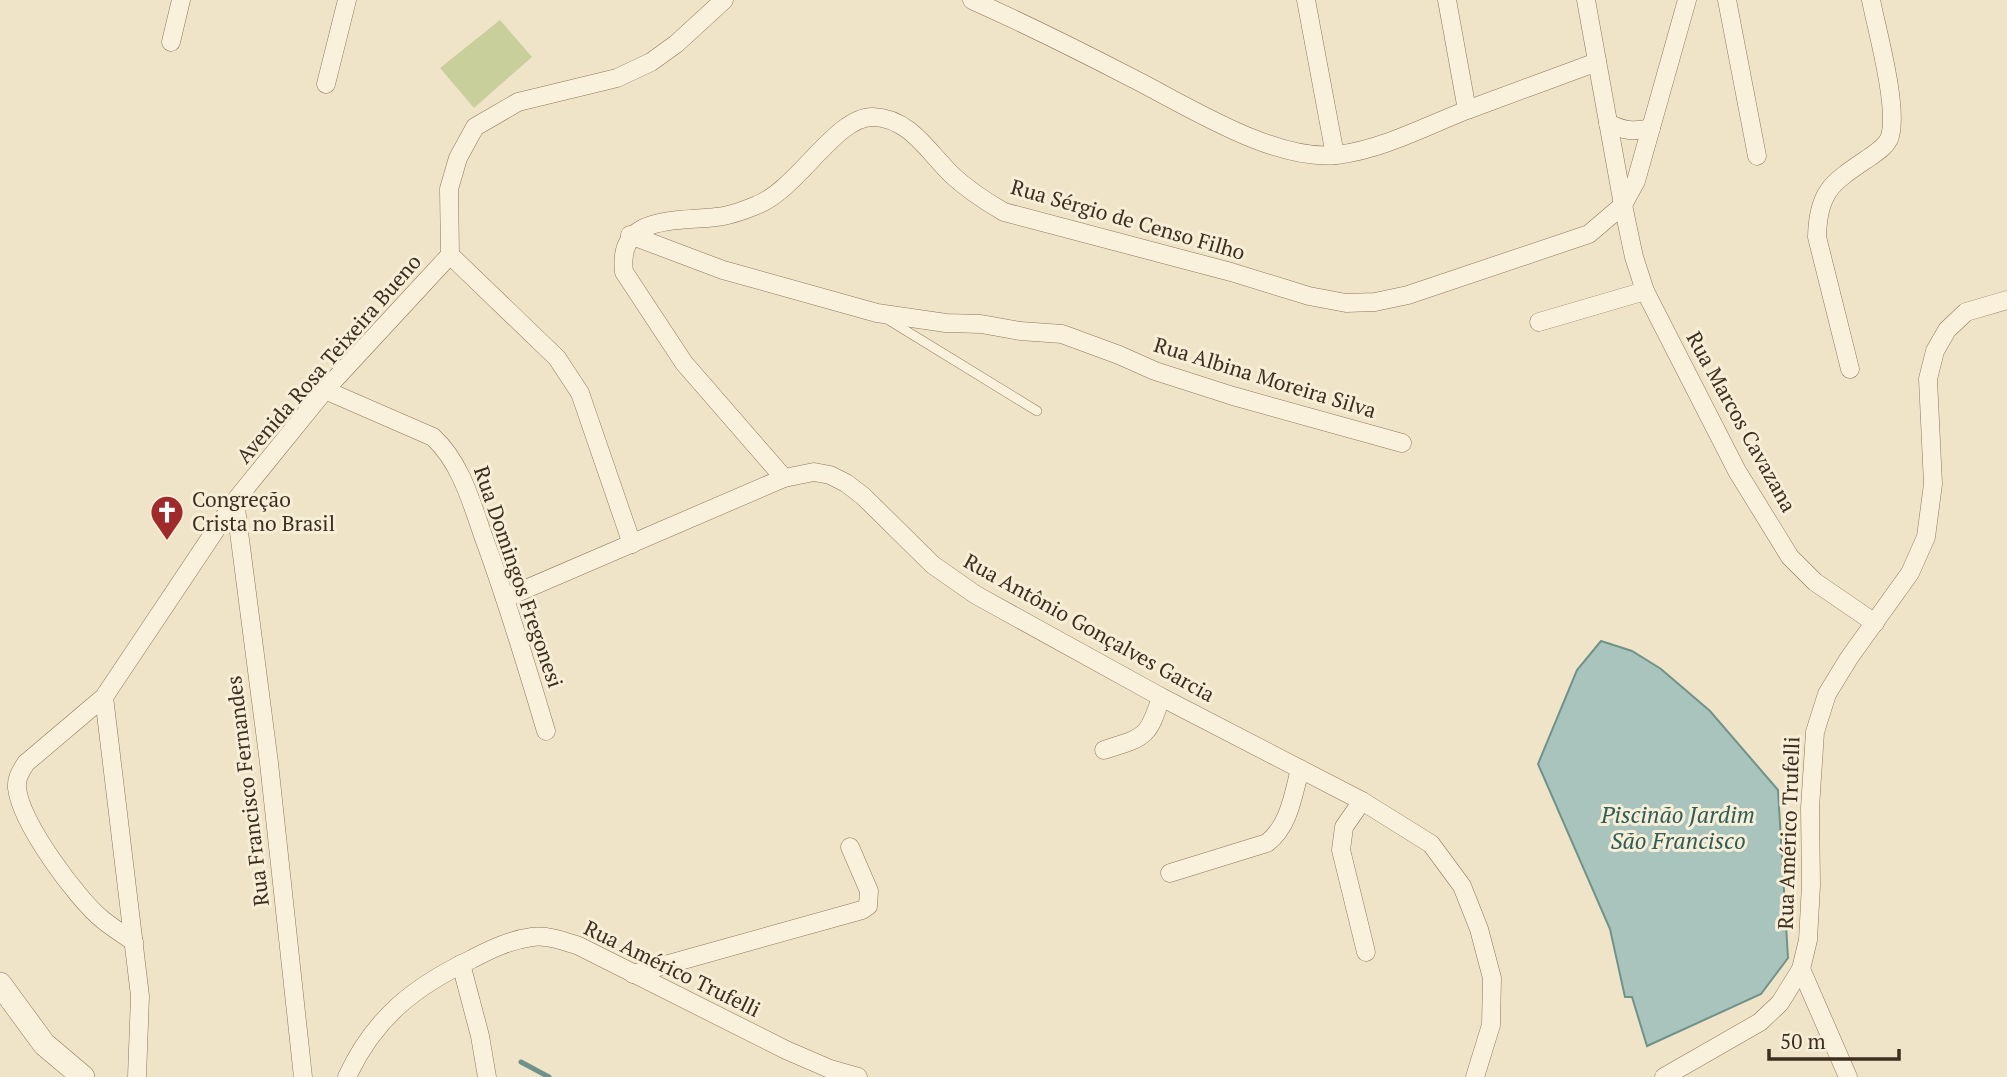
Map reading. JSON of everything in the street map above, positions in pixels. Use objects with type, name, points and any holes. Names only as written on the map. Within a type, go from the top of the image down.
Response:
[{"type":"street","points":[[171,42],[181,0]]},
{"type":"street","points":[[326,84],[347,0]]},
{"type":"street","name":"Avenida Rosa Teixeira Bueno","points":[[134,942],[102,919],[75,889],[38,837],[23,808],[17,789],[18,776],[26,763],[104,697],[235,501],[325,390],[450,255],[449,189],[458,158],[475,127],[518,102],[617,78],[651,62],[676,44],[724,0]]},
{"type":"street","points":[[972,0],[1032,27],[1238,132],[1275,147],[1308,155],[1335,155],[1380,147],[1467,110],[1597,62]]},
{"type":"street","points":[[1306,0],[1335,155]]},
{"type":"street","points":[[1447,0],[1467,110]]},
{"type":"street","name":"Rua Marcos Cavazana","points":[[1586,0],[1623,205],[1634,257],[1645,291],[1737,471],[1790,556],[1815,582],[1875,623]]},
{"type":"street","name":"Rua Sérgio de Censo Filho","points":[[630,235],[663,221],[720,217],[759,204],[781,191],[801,173],[841,130],[858,119],[874,117],[912,131],[951,173],[976,195],[1004,212],[1231,272],[1309,296],[1346,303],[1375,302],[1408,295],[1590,234],[1623,205],[1636,181],[1687,0]]},
{"type":"street","points":[[1727,0],[1757,156]]},
{"type":"street","points":[[1850,369],[1817,237],[1817,215],[1823,196],[1843,175],[1881,149],[1889,140],[1893,124],[1892,105],[1871,0]]},
{"type":"street","points":[[1608,123],[1621,130],[1651,128]]},
{"type":"street","points":[[630,235],[622,256],[624,272],[684,363],[784,478]]},
{"type":"street","name":"Rua Albina Moreira Silva","points":[[630,235],[723,270],[877,313],[946,323],[981,324],[1020,331],[1062,334],[1168,375],[1402,443]]},
{"type":"street","points":[[450,255],[557,358],[580,393],[632,544]]},
{"type":"street","points":[[1539,322],[1645,291]]},
{"type":"street","name":"Rua Américo Trufelli","points":[[1664,1077],[1760,1021],[1780,1003],[1801,969],[1808,940],[1815,732],[1827,694],[1910,573],[1926,537],[1933,484],[1928,379],[1935,351],[1947,330],[1966,312],[2007,300]]},
{"type":"street","name":"Rua Domingos Fregonesi","points":[[325,390],[433,437],[446,448],[467,492],[505,597],[547,731]]},
{"type":"street","name":"Rua Antônio Gonçalves Garcia","points":[[505,597],[784,478],[814,472],[830,475],[863,496],[933,565],[976,595],[1161,697],[1362,801],[1431,844],[1462,886],[1479,929],[1492,978],[1491,1025],[1475,1077]]},
{"type":"street","name":"Rua Francisco Fernandes","points":[[235,501],[269,763],[303,1077]]},
{"type":"street","points":[[104,697],[140,996],[137,1077]]},
{"type":"street","points":[[1104,750],[1139,739],[1147,732],[1153,723],[1161,697]]},
{"type":"street","points":[[1170,873],[1267,843],[1277,835],[1283,826],[1300,769]]},
{"type":"street","points":[[1362,801],[1344,827],[1341,850],[1366,952]]},
{"type":"street","points":[[633,974],[862,910],[868,906],[869,891],[850,847]]},
{"type":"street","name":"Rua Américo Trufelli","points":[[347,1077],[369,1038],[419,987],[503,944],[534,936],[579,946],[829,1073],[858,1077]]},
{"type":"street","points":[[461,964],[480,1036],[486,1077]]},
{"type":"street","points":[[1801,969],[1848,1077]]},
{"type":"street","points":[[0,984],[44,1044],[83,1077]]},
{"type":"lane","points":[[877,313],[1037,411]]},
{"type":"green space","points":[[500,20],[532,57],[474,108],[440,68]]},
{"type":"water","name":"Piscinão Jardim São Francisco","points":[[1601,641],[1632,651],[1661,669],[1710,711],[1778,790],[1788,958],[1761,994],[1647,1046],[1632,997],[1625,997],[1610,929],[1538,764],[1577,670]]},
{"type":"waterway","points":[[521,1062],[549,1077]]},
{"type":"place","name":"Congreção Crista no Brasil","points":[[167,542]]}]
